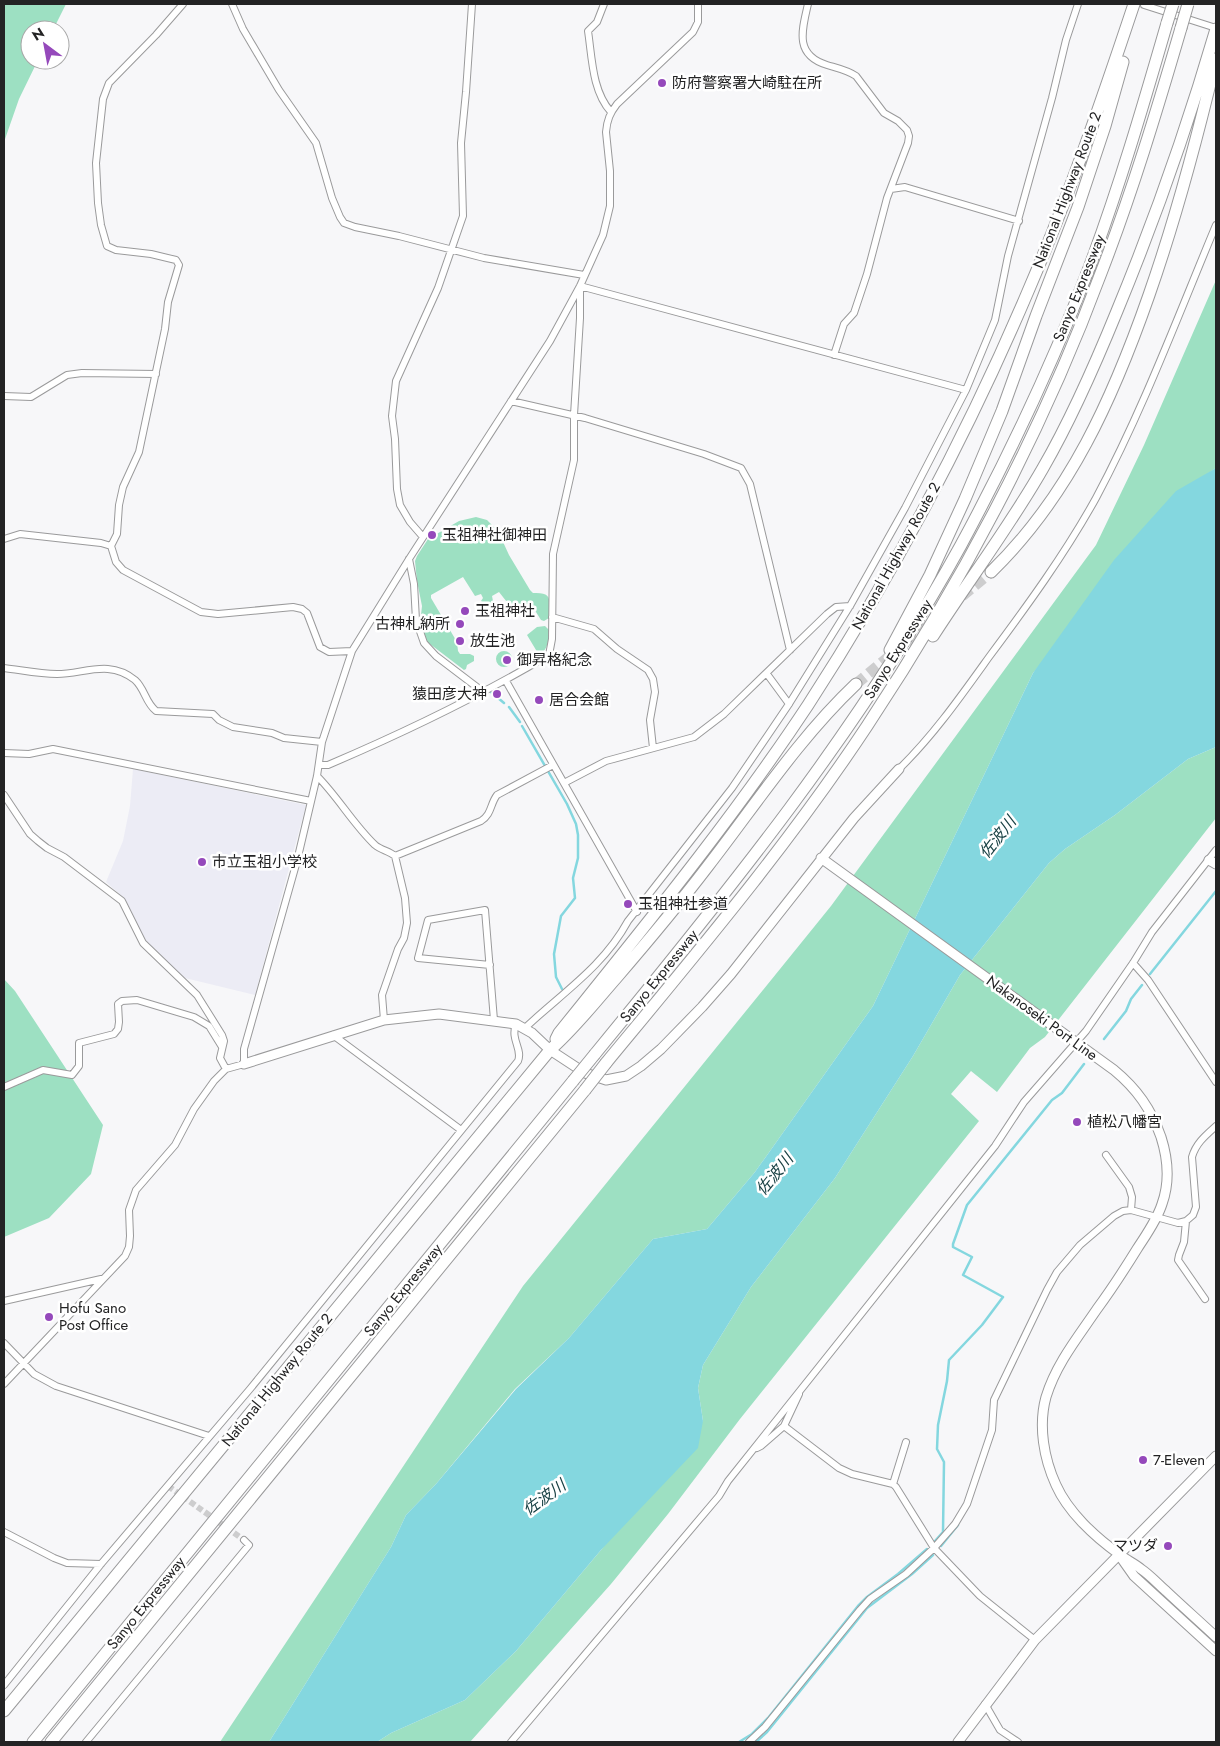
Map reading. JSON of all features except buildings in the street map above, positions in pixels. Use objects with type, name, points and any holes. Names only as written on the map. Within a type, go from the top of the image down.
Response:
[{"type":"highway","points":[[838,743],[917,600],[981,463],[1078,208],[1105,126],[1140,4]]},
{"type":"highway","name":"National Highway Route 2","points":[[550,1050],[559,1032],[720,831],[771,759],[846,644],[900,551],[942,475],[988,381],[1029,290],[1071,187],[1107,86],[1140,4]]},
{"type":"highway","name":"Sanyo Expressway","points":[[33,1742],[723,896],[776,828],[838,743],[906,637],[961,545],[1005,458],[1062,333],[1088,270],[1109,211],[1173,4]]},
{"type":"highway","name":"Sanyo Expressway","points":[[51,1742],[721,923],[822,789],[895,683],[941,609],[1018,465],[1075,338],[1101,275],[1122,215],[1158,107],[1188,4]]},
{"type":"highway","points":[[895,683],[918,659],[964,587],[1012,518],[1043,469],[1074,410],[1160,204],[1194,105],[1216,29]]},
{"type":"highway","points":[[991,572],[1032,527],[1057,493],[1093,431],[1121,369],[1174,219],[1190,165],[1216,59]]},
{"type":"highway","name":"National Highway Route 2","points":[[4,1711],[550,1050],[565,1037],[632,960],[708,867],[799,745],[837,702],[856,684]]},
{"type":"main road","points":[[244,1064],[384,1020],[438,1014],[494,1020],[521,1026],[550,1050],[585,1074],[606,1080],[626,1076],[661,1049],[702,1007],[731,974],[854,818],[899,769]]},
{"type":"main road","name":"Nakanoseki Port Line","points":[[821,858],[1076,1042],[1132,1085],[1156,1123],[1166,1156],[1166,1190],[1162,1204],[1156,1218],[1108,1294],[1070,1348],[1057,1371],[1046,1398],[1042,1423],[1044,1446],[1047,1463],[1056,1486],[1066,1504],[1080,1521],[1118,1554],[1141,1569],[1216,1637]]},
{"type":"main road","points":[[958,1742],[1035,1640],[1216,1456]]},
{"type":"main road","name":"Nakanoseki Port Line","points":[[1118,1554],[1134,1576],[1216,1651]]},
{"type":"street","points":[[183,4],[109,83],[103,99],[100,117],[96,163],[98,203],[101,225],[107,246],[116,250],[151,254],[176,260],[179,265],[168,302],[165,329],[138,452],[123,487],[119,505],[117,534],[111,546],[116,562],[123,570],[201,612],[218,614],[293,607],[302,609],[307,613],[320,648],[329,652],[352,651]]},
{"type":"street","points":[[232,4],[243,29],[279,90],[316,143],[332,198],[344,223],[484,258],[584,275]]},
{"type":"street","points":[[423,537],[410,522],[400,506],[392,416],[393,398],[396,381],[429,310],[463,216],[461,143],[472,4]]},
{"type":"street","points":[[604,4],[597,22],[588,31],[595,78],[603,104],[611,112]]},
{"type":"street","points":[[4,1384],[118,1263],[129,1248],[130,1210],[136,1190],[175,1145],[194,1109],[214,1081],[226,1068],[244,1064],[244,1050],[297,861],[317,776],[322,742],[352,651],[423,537],[550,341],[580,286],[603,235],[610,206],[610,171],[606,132],[611,112],[617,104],[693,32],[698,22],[698,4]]},
{"type":"street","points":[[808,4],[802,42],[809,55],[819,62],[850,72],[856,76],[884,113],[898,121],[907,130],[909,136],[854,313],[844,324],[834,355]]},
{"type":"street","points":[[4,1685],[101,1564],[250,1389],[518,1061],[519,1053],[513,1034],[592,970],[620,936],[628,921],[637,912],[732,788],[789,704],[850,606],[905,508],[966,390],[994,320],[1008,256],[1052,98],[1066,40],[1078,4]]},
{"type":"street","points":[[1140,4],[1216,29]]},
{"type":"street","points":[[891,189],[905,187],[1019,220]]},
{"type":"street","points":[[899,769],[922,747],[1031,600],[1056,565],[1095,499],[1153,375],[1216,225]]},
{"type":"street","points":[[580,286],[966,390]]},
{"type":"street","points":[[319,765],[328,765],[382,742],[482,691],[506,681],[549,655],[552,639],[553,554],[574,460],[574,415],[580,286]]},
{"type":"street","points":[[4,396],[31,397],[67,375],[82,373],[156,374]]},
{"type":"street","points":[[511,401],[574,415],[647,435],[741,468],[750,484],[790,650]]},
{"type":"street","points":[[4,539],[20,534],[101,543],[111,546]]},
{"type":"street","points":[[409,559],[414,584],[416,620],[424,643],[436,656],[482,691]]},
{"type":"street","points":[[564,783],[606,761],[694,738],[724,714],[767,674],[827,614],[836,607],[850,606]]},
{"type":"street","points":[[552,616],[594,629],[648,670],[653,679],[655,692],[650,720],[653,748]]},
{"type":"street","points":[[4,668],[58,674],[100,668],[116,670],[134,680],[142,688],[148,705],[156,711],[213,714],[219,720],[233,727],[272,733],[284,738],[322,742]]},
{"type":"street","points":[[767,674],[789,704]]},
{"type":"street","points":[[506,681],[637,912]]},
{"type":"street","points":[[4,752],[29,754],[53,749],[311,801]]},
{"type":"street","points":[[395,856],[481,821],[487,817],[497,795],[553,765]]},
{"type":"street","points":[[317,776],[327,786],[338,804],[377,846],[388,850],[395,856],[405,898],[406,924],[404,938],[398,949],[382,995],[384,1020]]},
{"type":"street","points":[[4,795],[30,834],[122,901],[143,943],[197,995],[222,1035],[220,1058],[226,1068]]},
{"type":"street","points":[[511,1742],[719,1496],[728,1481],[995,1146],[1040,1079],[1076,1042],[1133,963],[1170,907],[1212,862],[1216,850]]},
{"type":"street","points":[[490,965],[418,958],[428,920],[485,910],[490,965],[494,1020]]},
{"type":"street","points":[[1133,963],[1148,980],[1216,1082]]},
{"type":"street","points":[[4,1086],[43,1070],[72,1075],[79,1066],[79,1043],[114,1034],[118,1029],[118,1004],[122,1001],[137,1000],[194,1017],[209,1026],[222,1047]]},
{"type":"street","points":[[333,1036],[461,1130]]},
{"type":"street","points":[[748,1742],[766,1727],[865,1604],[906,1574],[934,1548],[955,1524],[967,1504],[992,1430],[994,1400],[1054,1278],[1080,1245],[1114,1216],[1123,1211],[1131,1210],[1178,1223],[1186,1221],[1193,1215],[1196,1207],[1192,1170],[1194,1150],[1200,1140],[1216,1126]]},
{"type":"street","points":[[1106,1155],[1129,1187],[1132,1198],[1131,1210]]},
{"type":"street","points":[[1186,1221],[1184,1242],[1178,1260],[1205,1299]]},
{"type":"street","points":[[4,1301],[101,1279]]},
{"type":"street","points":[[4,1343],[34,1374],[56,1386],[209,1436]]},
{"type":"street","points":[[754,1450],[784,1426],[798,1398],[799,1391]]},
{"type":"street","points":[[784,1426],[839,1468],[852,1474],[893,1484],[934,1548],[980,1596],[1035,1640]]},
{"type":"street","points":[[893,1484],[906,1442]]},
{"type":"street","points":[[4,1532],[67,1563],[101,1564]]},
{"type":"street","points":[[86,1742],[244,1552],[249,1545],[244,1540]]},
{"type":"street","points":[[985,1704],[1000,1730],[1018,1742]]},
{"type":"shaded area","name":"市立玉祖小学校","points":[[133,769],[306,805],[255,995],[185,978],[148,945],[139,931],[124,898],[106,882],[123,841],[130,806]]},
{"type":"green space","points":[[4,4],[66,4],[58,20],[20,20],[20,70],[33,70],[19,99],[4,142]]},
{"type":"green space","points":[[1216,280],[1216,468],[1204,476],[1033,673],[873,1006],[755,1172],[707,1229],[653,1239],[569,1338],[515,1389],[436,1484],[406,1515],[391,1547],[269,1742],[220,1742],[523,1286],[831,906],[1096,545],[1144,445]]},
{"type":"green space","points":[[476,517],[487,520],[498,531],[509,555],[530,590],[533,593],[544,594],[549,598],[549,618],[544,621],[541,620],[531,604],[520,608],[512,606],[499,592],[492,596],[493,601],[489,606],[484,604],[481,601],[483,598],[481,594],[475,596],[463,577],[431,595],[457,642],[460,654],[474,656],[474,661],[467,665],[464,670],[426,641],[420,624],[422,606],[415,561],[428,539],[459,521]]},
{"type":"green space","points":[[545,626],[549,630],[548,641],[546,648],[539,655],[527,635],[537,627]]},
{"type":"green space","points":[[504,651],[510,653],[512,659],[510,665],[504,667],[498,665],[496,659],[498,653]]},
{"type":"green space","points":[[1216,747],[1216,818],[1045,1037],[1030,1048],[997,1092],[971,1071],[951,1094],[979,1121],[740,1419],[668,1514],[611,1584],[470,1742],[377,1742],[391,1733],[465,1700],[516,1651],[601,1550],[703,1421],[698,1388],[703,1365],[751,1287],[835,1178],[913,1056],[960,975],[1049,863],[1065,849],[1115,815],[1188,759]]},
{"type":"green space","points":[[4,979],[15,991],[103,1125],[91,1174],[49,1218],[4,1237]]},
{"type":"water","name":"佐波川","points":[[1216,468],[1216,747],[1188,759],[1115,815],[1065,849],[1049,863],[960,975],[913,1056],[835,1178],[751,1287],[703,1365],[698,1388],[703,1421],[698,1448],[601,1550],[516,1651],[465,1700],[391,1733],[377,1742],[269,1742],[391,1547],[406,1515],[436,1484],[516,1389],[569,1338],[653,1239],[707,1229],[755,1172],[873,1006],[1033,673],[1114,560],[1176,491]]},
{"type":"waterway","points":[[491,692],[504,703]]},
{"type":"waterway","points":[[509,707],[520,722]]},
{"type":"waterway","points":[[522,726],[567,804],[576,824],[578,835],[578,858],[573,878],[575,898],[561,916],[554,954],[556,977],[562,989]]},
{"type":"waterway","points":[[1150,974],[1216,891]]},
{"type":"waterway","points":[[1104,1039],[1126,1011],[1131,999],[1142,985]]},
{"type":"waterway","points":[[935,1541],[943,1532],[944,1462],[937,1449],[938,1425],[947,1381],[949,1360],[982,1325],[1003,1297],[963,1275],[972,1257],[953,1247],[953,1244],[967,1205],[1052,1100],[1062,1093],[1084,1064]]},
{"type":"waterway","points":[[941,1546],[958,1525]]},
{"type":"waterway","points":[[739,1742],[752,1734],[768,1718],[858,1606],[927,1549]]},
{"type":"waterway","points":[[756,1742],[767,1732],[867,1608],[912,1574],[933,1555]]},
{"type":"tunnel","points":[[962,596],[991,572]]},
{"type":"tunnel","points":[[856,684],[932,621]]},
{"type":"tunnel","points":[[168,1486],[244,1540]]},
{"type":"place","name":"防府警察署大崎駐在所","points":[[662,83]]},
{"type":"place","name":"玉祖神社御神田","points":[[432,535]]},
{"type":"place","name":"玉祖神社","points":[[465,611]]},
{"type":"place","name":"古神札納所","points":[[460,624]]},
{"type":"place","name":"放生池","points":[[460,641]]},
{"type":"place","name":"御昇格紀念","points":[[507,660]]},
{"type":"place","name":"猿田彦大神","points":[[497,694]]},
{"type":"place","name":"居合会館","points":[[539,700]]},
{"type":"place","name":"市立玉祖小学校","points":[[202,862]]},
{"type":"place","name":"玉祖神社参道","points":[[628,904]]},
{"type":"place","name":"植松八幡宮","points":[[1077,1122]]},
{"type":"place","name":"Hofu Sano Post Office","points":[[49,1317]]},
{"type":"place","name":"7-Eleven","points":[[1143,1460]]},
{"type":"place","name":"マツダ","points":[[1168,1546]]}]
